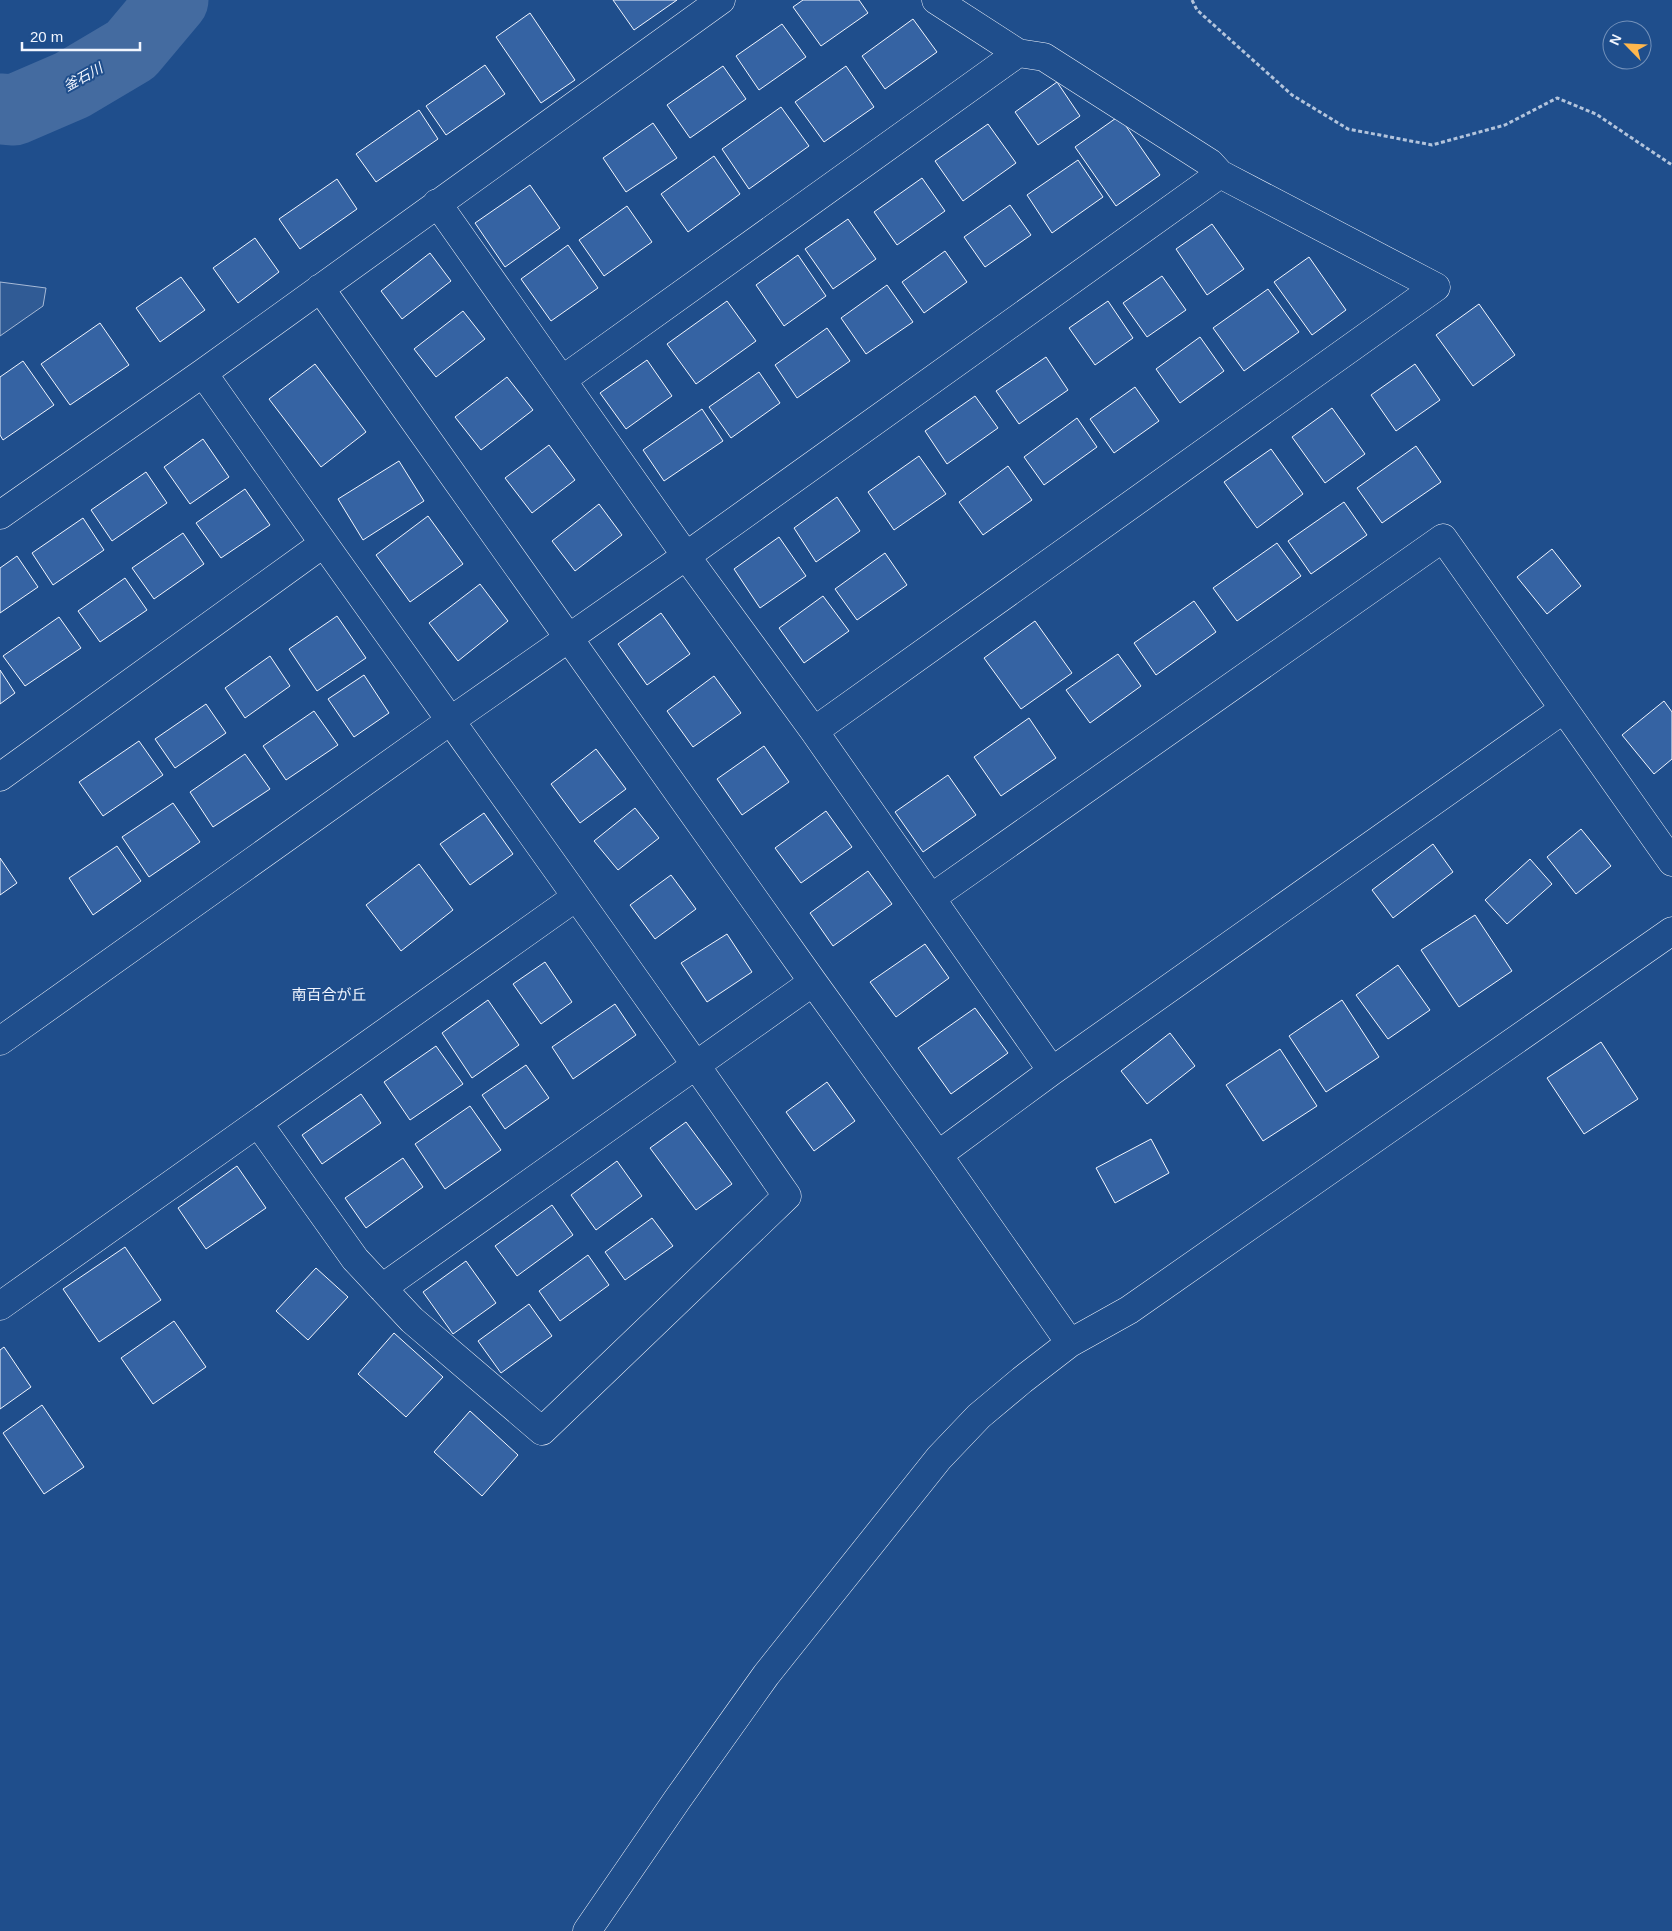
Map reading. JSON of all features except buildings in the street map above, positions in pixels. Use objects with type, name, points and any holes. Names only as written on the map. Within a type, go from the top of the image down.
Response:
[{"type":"street","points":[[0,515],[203,373],[721,0]]},
{"type":"street","points":[[814,730],[1436,287],[1220,174],[1210,162],[1044,57],[1018,53],[936,0]]},
{"type":"street","points":[[562,380],[1018,53]]},
{"type":"street","points":[[0,1041],[450,721],[686,556],[1220,174]]},
{"type":"street","points":[[437,203],[686,556],[814,730],[1052,1071]]},
{"type":"street","points":[[320,288],[812,982],[938,1154],[1070,1343]]},
{"type":"street","points":[[203,373],[696,1064],[787,1196],[542,1431],[412,1320],[355,1259],[258,1123]]},
{"type":"street","points":[[931,898],[1443,538],[1672,862]]},
{"type":"street","points":[[0,777],[324,544]]},
{"type":"street","points":[[938,1154],[1052,1071],[1564,709]]},
{"type":"street","points":[[0,1306],[576,897]]},
{"type":"street","points":[[587,1931],[766,1675],[939,1458],[979,1416],[1070,1343],[1129,1310],[1672,931]]},
{"type":"street","points":[[382,1288],[812,982]]},
{"type":"path","points":[[1192,0],[1198,10],[1292,95],[1348,129],[1432,144],[1505,125],[1557,98],[1596,114],[1672,165]]},
{"type":"shaded area","points":[[0,282],[46,288],[43,306],[0,336]]},
{"type":"waterway","name":"釜石川","points":[[0,109],[14,110],[72,85],[131,50],[173,0]]},
{"type":"district","name":"南百合が丘","points":[[329,994]]}]
